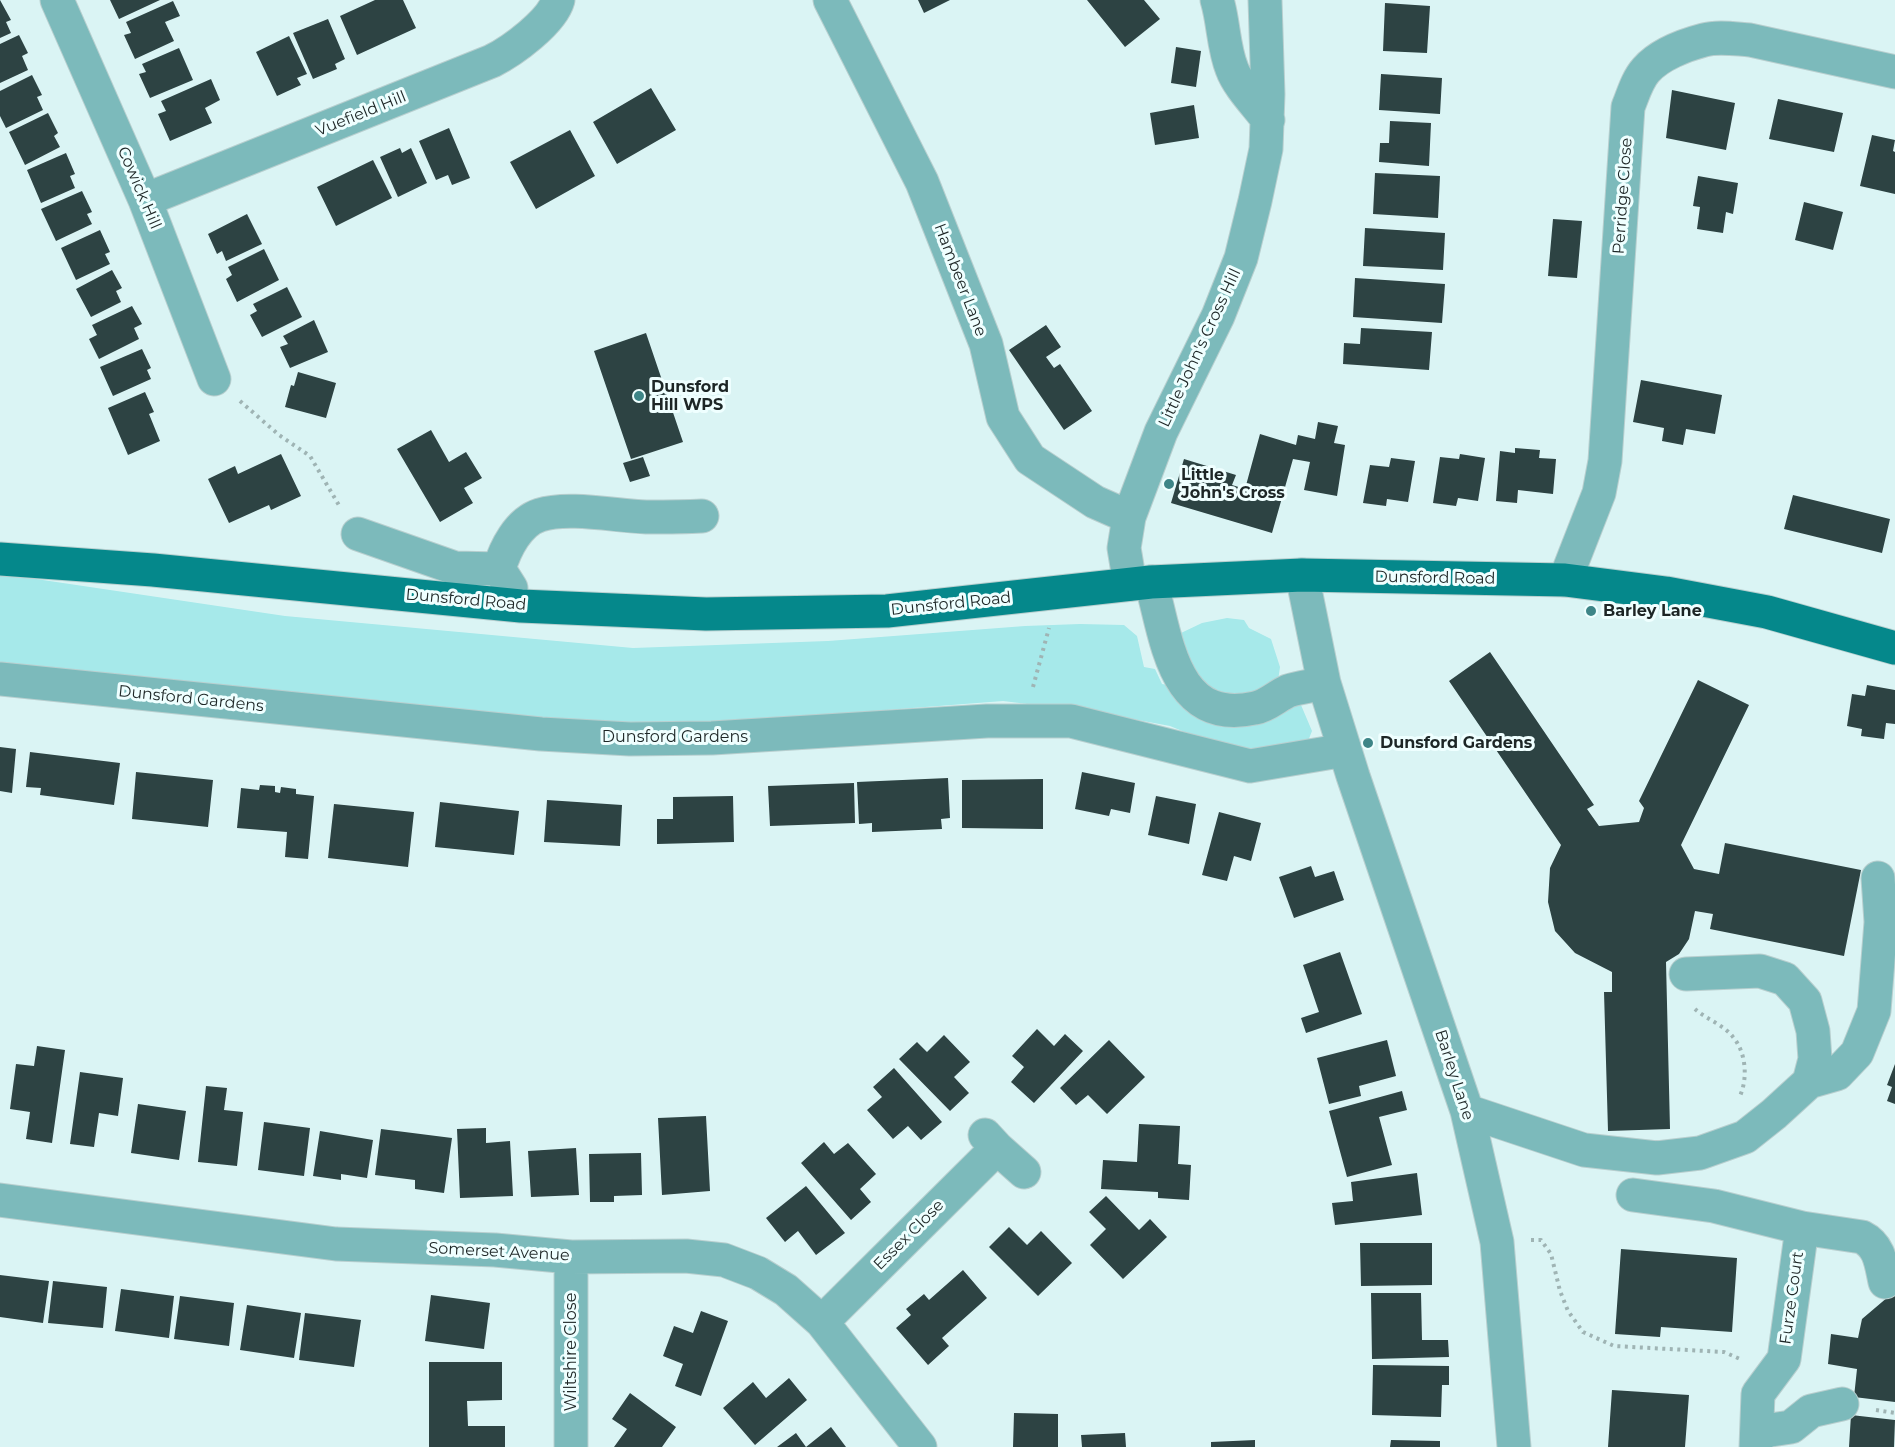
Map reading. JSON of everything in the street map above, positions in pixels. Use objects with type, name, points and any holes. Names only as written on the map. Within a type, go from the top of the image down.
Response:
[{"type":"main road","name":"Dunsford Road","points":[[0,559],[153,570],[521,606],[706,614],[886,611],[1141,583],[1302,575],[1565,580],[1666,593],[1767,612],[1895,648]]},
{"type":"street","name":"Cowick Hill","points":[[57,0],[145,200],[214,379]]},
{"type":"street","name":"Vuefield Hill","points":[[145,200],[492,61],[523,42],[539,27],[558,0]]},
{"type":"street","name":"Hambeer Lane","points":[[830,0],[922,182],[986,344],[1003,417],[1030,459],[1095,502],[1129,517]]},
{"type":"street","points":[[1216,0],[1233,72],[1268,120]]},
{"type":"street","name":"Little John's Cross Hill","points":[[1265,0],[1269,94],[1266,149],[1240,258],[1218,316],[1161,432],[1129,517],[1124,548],[1180,678],[1200,701],[1225,711],[1257,708],[1288,691],[1324,683]]},
{"type":"street","name":"Perridge Close","points":[[1565,580],[1599,493],[1605,461],[1628,107],[1646,69],[1683,47],[1705,40],[1727,38],[1750,40],[1895,72]]},
{"type":"street","points":[[521,606],[499,569],[505,550],[518,531],[538,515],[560,511],[646,517],[702,516]]},
{"type":"street","points":[[358,534],[455,568],[499,569]]},
{"type":"street","name":"Barley Lane","points":[[1302,575],[1324,683],[1467,1111],[1497,1242],[1514,1447]]},
{"type":"street","name":"Dunsford Gardens","points":[[0,679],[541,734],[630,739],[712,738],[1028,720],[1071,721],[1250,766],[1345,750]]},
{"type":"street","points":[[1467,1111],[1584,1150],[1657,1158],[1700,1153],[1745,1137],[1809,1082],[1837,1074],[1857,1053],[1874,1011],[1881,922],[1878,878]]},
{"type":"street","points":[[1686,974],[1760,971],[1785,979],[1805,1001],[1813,1031],[1815,1059],[1809,1082]]},
{"type":"street","name":"Essex Close","points":[[822,1322],[991,1142],[1024,1172]]},
{"type":"street","name":"Furze Court","points":[[1633,1196],[1714,1206],[1802,1228],[1862,1237],[1871,1241],[1878,1252],[1885,1282]]},
{"type":"street","name":"Somerset Avenue","points":[[0,1200],[336,1244],[495,1250],[571,1257],[686,1256],[724,1260],[758,1273],[786,1290],[822,1322],[920,1447]]},
{"type":"street","name":"Furze Court","points":[[1802,1228],[1784,1359],[1758,1394],[1756,1439],[1791,1427],[1810,1411],[1842,1404]]},
{"type":"street","name":"Wiltshire Close","points":[[571,1257],[571,1447]]},
{"type":"path","points":[[214,379],[279,435],[310,456],[330,493],[358,534]]},
{"type":"path","points":[[1028,720],[1029,701],[1049,626],[1048,593]]},
{"type":"path","points":[[1686,974],[1684,1001],[1733,1037],[1741,1051],[1744,1073],[1739,1099]]},
{"type":"path","points":[[1541,1240],[1551,1254],[1560,1291],[1568,1311],[1584,1332],[1614,1346],[1724,1352],[1774,1374]]},
{"type":"shaded area","points":[[0,576],[36,579],[285,616],[633,648],[828,641],[1025,626],[1124,625],[1137,636],[1144,667],[1155,669],[1162,684],[1287,707],[1301,705],[1312,731],[1306,746],[1236,753],[1170,726],[1101,713],[1003,701],[679,726],[556,722],[0,665]]},
{"type":"shaded area","points":[[1227,618],[1244,620],[1249,628],[1271,639],[1280,667],[1278,681],[1259,696],[1223,698],[1193,678],[1181,633],[1202,623]]},
{"type":"building","points":[[0,0],[11,20],[6,22],[11,33],[0,38]]},
{"type":"building","points":[[110,0],[160,0],[119,19]]},
{"type":"building","points":[[375,0],[403,0],[416,28],[357,55],[340,16]]},
{"type":"building","points":[[918,0],[950,0],[924,13]]},
{"type":"building","points":[[1087,0],[1144,0],[1160,19],[1125,47]]},
{"type":"building","points":[[173,1],[180,16],[165,22],[174,41],[135,59],[124,35],[131,33],[126,22]]},
{"type":"building","points":[[1385,3],[1430,6],[1427,53],[1383,51]]},
{"type":"building","points":[[328,19],[345,59],[335,64],[337,69],[313,79],[293,33]]},
{"type":"building","points":[[19,35],[28,53],[22,56],[28,70],[0,83],[0,44]]},
{"type":"building","points":[[289,36],[307,74],[297,78],[301,85],[277,96],[256,52]]},
{"type":"building","points":[[1176,47],[1201,51],[1196,87],[1171,83]]},
{"type":"building","points":[[179,48],[193,80],[150,98],[139,74],[146,72],[142,64]]},
{"type":"building","points":[[1381,74],[1442,78],[1440,114],[1379,110]]},
{"type":"building","points":[[32,75],[42,95],[37,97],[43,110],[6,128],[0,116],[0,91]]},
{"type":"building","points":[[211,79],[220,100],[205,108],[212,123],[170,141],[158,114],[166,111],[161,101]]},
{"type":"building","points":[[651,88],[676,130],[617,164],[593,122]]},
{"type":"building","points":[[1672,90],[1735,103],[1726,150],[1666,138]]},
{"type":"building","points":[[1778,99],[1843,113],[1834,152],[1769,139]]},
{"type":"building","points":[[1194,105],[1199,138],[1155,145],[1150,113]]},
{"type":"building","points":[[48,113],[58,133],[54,136],[60,147],[25,165],[9,132]]},
{"type":"building","points":[[1390,121],[1431,123],[1429,166],[1379,162],[1380,143],[1389,143]]},
{"type":"building","points":[[449,128],[470,178],[452,185],[448,175],[436,180],[419,141]]},
{"type":"building","points":[[570,130],[595,176],[536,209],[510,162]]},
{"type":"building","points":[[1872,135],[1895,140],[1893,151],[1895,152],[1895,194],[1860,186]]},
{"type":"building","points":[[400,148],[402,153],[411,148],[427,183],[398,197],[380,157]]},
{"type":"building","points":[[66,153],[75,174],[70,176],[75,188],[41,203],[27,170]]},
{"type":"building","points":[[373,160],[392,198],[336,226],[317,187]]},
{"type":"building","points":[[1375,173],[1440,176],[1438,218],[1373,214]]},
{"type":"building","points":[[1698,176],[1738,183],[1733,214],[1726,212],[1723,233],[1697,229],[1700,207],[1693,206]]},
{"type":"building","points":[[82,191],[92,212],[87,214],[92,224],[56,241],[41,209]]},
{"type":"building","points":[[1804,202],[1843,212],[1833,250],[1795,240]]},
{"type":"building","points":[[247,214],[262,244],[226,261],[222,251],[217,254],[208,234]]},
{"type":"building","points":[[1553,219],[1582,221],[1577,278],[1548,276]]},
{"type":"building","points":[[1365,228],[1445,233],[1443,270],[1363,266]]},
{"type":"building","points":[[100,230],[110,252],[105,254],[110,264],[76,280],[61,248]]},
{"type":"building","points":[[264,249],[279,280],[237,302],[226,279],[232,275],[228,267]]},
{"type":"building","points":[[112,270],[122,288],[116,291],[121,302],[91,317],[76,289]]},
{"type":"building","points":[[1355,278],[1445,284],[1442,323],[1353,317]]},
{"type":"building","points":[[287,287],[302,317],[262,337],[250,315],[257,311],[253,304]]},
{"type":"building","points":[[132,306],[142,324],[134,328],[139,339],[99,359],[89,339],[97,335],[92,325]]},
{"type":"building","points":[[314,320],[328,352],[290,368],[280,347],[288,344],[283,336]]},
{"type":"building","points":[[1046,325],[1061,347],[1046,357],[1054,368],[1060,364],[1092,411],[1064,430],[1009,350]]},
{"type":"building","points":[[1361,328],[1432,332],[1429,370],[1343,364],[1344,343],[1360,344]]},
{"type":"building","name":"Dunsford Hill WPS","points":[[646,333],[683,442],[631,459],[594,351]]},
{"type":"building","points":[[142,349],[151,368],[147,370],[151,379],[113,396],[100,367]]},
{"type":"building","points":[[298,372],[336,383],[326,418],[285,407],[291,385],[294,386]]},
{"type":"building","points":[[1641,380],[1722,395],[1715,434],[1686,429],[1683,445],[1662,441],[1664,428],[1633,422]]},
{"type":"building","points":[[145,392],[154,412],[149,414],[160,441],[128,455],[108,408]]},
{"type":"building","points":[[1318,422],[1338,426],[1334,443],[1345,445],[1337,496],[1304,490],[1310,462],[1293,459],[1272,533],[1171,503],[1184,459],[1236,475],[1232,485],[1245,489],[1260,434],[1296,445],[1298,435],[1315,439]]},
{"type":"building","points":[[431,430],[449,462],[466,452],[482,478],[464,488],[473,503],[440,522],[397,449]]},
{"type":"building","points":[[1515,448],[1540,450],[1539,458],[1556,459],[1553,494],[1518,490],[1517,503],[1496,501],[1500,451],[1515,453]]},
{"type":"building","points":[[281,454],[301,496],[271,510],[269,505],[229,523],[208,479],[235,466],[238,474]]},
{"type":"building","points":[[1460,454],[1485,458],[1478,501],[1458,498],[1456,506],[1433,503],[1440,457],[1459,459]]},
{"type":"building","points":[[643,457],[650,476],[630,482],[623,463]]},
{"type":"building","points":[[1391,458],[1415,461],[1408,502],[1387,499],[1386,506],[1363,503],[1370,465],[1389,467]]},
{"type":"building","points":[[1793,495],[1890,519],[1882,553],[1784,529]]},
{"type":"building","points":[[1490,652],[1594,805],[1587,809],[1599,826],[1639,822],[1644,808],[1639,801],[1698,680],[1749,705],[1681,845],[1694,869],[1719,874],[1725,843],[1861,870],[1844,956],[1710,929],[1713,914],[1695,911],[1689,939],[1679,954],[1666,962],[1670,1129],[1608,1131],[1604,992],[1612,992],[1612,972],[1575,953],[1555,931],[1548,902],[1550,868],[1561,845],[1449,681]]},
{"type":"building","points":[[1867,685],[1895,690],[1895,724],[1886,723],[1884,739],[1861,736],[1862,729],[1847,726],[1852,694],[1865,696]]},
{"type":"building","points":[[0,747],[16,749],[12,793],[0,791]]},
{"type":"building","points":[[30,752],[120,763],[114,805],[40,795],[41,788],[26,787]]},
{"type":"building","points":[[136,772],[213,780],[208,827],[132,819]]},
{"type":"building","points":[[1082,772],[1135,783],[1130,813],[1111,809],[1109,816],[1075,809]]},
{"type":"building","points":[[948,778],[950,818],[941,819],[942,829],[872,832],[872,823],[859,824],[857,782]]},
{"type":"building","points":[[1043,779],[1043,829],[962,828],[962,780]]},
{"type":"building","points":[[854,783],[855,823],[770,826],[768,786]]},
{"type":"building","points":[[260,785],[275,786],[275,792],[280,793],[281,787],[296,789],[296,794],[314,796],[308,859],[285,857],[287,832],[237,828],[241,788],[259,790]]},
{"type":"building","points":[[733,796],[734,842],[657,844],[657,819],[673,819],[673,797]]},
{"type":"building","points":[[1156,796],[1196,804],[1189,844],[1148,835]]},
{"type":"building","points":[[547,800],[622,805],[620,846],[544,842]]},
{"type":"building","points":[[440,802],[519,811],[514,855],[435,847]]},
{"type":"building","points":[[334,804],[414,812],[408,867],[328,858]]},
{"type":"building","points":[[1219,812],[1261,823],[1251,861],[1234,856],[1227,881],[1202,875]]},
{"type":"building","points":[[1311,866],[1315,877],[1334,871],[1344,900],[1294,918],[1279,877]]},
{"type":"building","points":[[1340,952],[1362,1014],[1306,1033],[1301,1018],[1319,1012],[1303,965]]},
{"type":"building","points":[[1037,1029],[1054,1046],[1065,1034],[1083,1051],[1034,1103],[1011,1082],[1024,1067],[1012,1056]]},
{"type":"building","points":[[944,1035],[970,1062],[954,1077],[969,1093],[950,1111],[899,1059],[917,1042],[927,1052]]},
{"type":"building","points":[[1109,1040],[1145,1077],[1107,1114],[1088,1095],[1076,1105],[1060,1088]]},
{"type":"building","points":[[1387,1040],[1396,1076],[1359,1086],[1361,1096],[1329,1104],[1317,1058]]},
{"type":"building","points":[[37,1046],[65,1050],[52,1143],[26,1139],[30,1112],[10,1109],[16,1064],[34,1066]]},
{"type":"building","points":[[1895,1064],[1895,1104],[1887,1101],[1892,1087],[1887,1085]]},
{"type":"building","points":[[894,1068],[942,1122],[921,1140],[908,1126],[893,1139],[867,1110],[882,1097],[873,1087]]},
{"type":"building","points":[[80,1072],[123,1078],[118,1116],[99,1113],[94,1147],[70,1144]]},
{"type":"building","points":[[206,1086],[227,1088],[224,1110],[243,1112],[237,1166],[198,1162]]},
{"type":"building","points":[[1402,1091],[1407,1110],[1379,1117],[1392,1165],[1347,1177],[1329,1111]]},
{"type":"building","points":[[138,1104],[186,1111],[179,1160],[131,1153]]},
{"type":"building","points":[[706,1116],[710,1191],[662,1195],[658,1118]]},
{"type":"building","points":[[264,1122],[310,1128],[304,1176],[258,1170]]},
{"type":"building","points":[[1139,1124],[1180,1126],[1178,1164],[1191,1165],[1189,1200],[1158,1198],[1158,1192],[1101,1189],[1103,1160],[1137,1162]]},
{"type":"building","points":[[486,1128],[486,1143],[510,1141],[513,1196],[460,1198],[457,1129]]},
{"type":"building","points":[[381,1129],[452,1138],[444,1193],[415,1189],[415,1180],[375,1175]]},
{"type":"building","points":[[320,1131],[373,1140],[367,1178],[341,1174],[341,1180],[313,1176]]},
{"type":"building","points":[[824,1142],[834,1154],[848,1143],[876,1174],[860,1189],[871,1202],[851,1220],[801,1163]]},
{"type":"building","points":[[576,1148],[579,1195],[531,1197],[528,1151]]},
{"type":"building","points":[[641,1153],[642,1195],[614,1196],[614,1202],[590,1202],[589,1154]]},
{"type":"building","points":[[1417,1173],[1422,1215],[1335,1225],[1332,1203],[1353,1201],[1351,1182]]},
{"type":"building","points":[[806,1186],[845,1233],[816,1255],[798,1231],[785,1242],[766,1218]]},
{"type":"building","points":[[1106,1196],[1139,1230],[1150,1219],[1167,1237],[1123,1279],[1090,1245],[1106,1229],[1089,1212]]},
{"type":"building","points":[[1009,1227],[1027,1245],[1041,1231],[1072,1263],[1038,1296],[989,1247]]},
{"type":"building","points":[[1360,1243],[1432,1243],[1432,1285],[1361,1286]]},
{"type":"building","points":[[1621,1249],[1737,1258],[1732,1332],[1661,1327],[1660,1337],[1615,1334]]},
{"type":"building","points":[[963,1270],[987,1298],[942,1338],[949,1346],[928,1365],[896,1328],[911,1315],[906,1309],[924,1294],[929,1300]]},
{"type":"building","points":[[0,1275],[49,1281],[43,1323],[0,1317]]},
{"type":"building","points":[[53,1281],[107,1287],[103,1328],[48,1323]]},
{"type":"building","points":[[121,1289],[174,1296],[169,1338],[115,1331]]},
{"type":"building","points":[[1895,1291],[1895,1402],[1854,1397],[1857,1369],[1828,1364],[1831,1334],[1858,1338],[1862,1319]]},
{"type":"building","points":[[1371,1293],[1421,1293],[1422,1340],[1448,1340],[1449,1357],[1372,1359]]},
{"type":"building","points":[[431,1295],[490,1303],[484,1349],[425,1341]]},
{"type":"building","points":[[180,1296],[234,1303],[229,1346],[174,1339]]},
{"type":"building","points":[[247,1305],[301,1313],[294,1358],[240,1350]]},
{"type":"building","points":[[701,1311],[728,1321],[701,1396],[675,1386],[683,1364],[663,1356],[674,1326],[693,1333]]},
{"type":"building","points":[[305,1313],[361,1320],[354,1367],[299,1360]]},
{"type":"building","points":[[429,1362],[502,1362],[502,1400],[467,1401],[468,1426],[505,1426],[505,1447],[429,1447]]},
{"type":"building","points":[[1373,1365],[1449,1366],[1449,1385],[1442,1385],[1441,1417],[1372,1415]]},
{"type":"building","points":[[789,1378],[807,1400],[755,1445],[723,1408],[753,1382],[766,1398]]},
{"type":"building","points":[[1612,1390],[1689,1395],[1685,1447],[1608,1447]]},
{"type":"building","points":[[630,1393],[676,1427],[662,1447],[614,1447],[627,1429],[612,1419]]},
{"type":"building","points":[[1014,1413],[1058,1414],[1058,1447],[1013,1447]]},
{"type":"building","points":[[1851,1415],[1895,1420],[1894,1447],[1849,1447]]},
{"type":"building","points":[[831,1427],[846,1447],[806,1447]]},
{"type":"building","points":[[796,1433],[806,1447],[777,1447]]},
{"type":"building","points":[[1125,1433],[1126,1447],[1082,1447],[1081,1435]]},
{"type":"building","points":[[1255,1440],[1255,1447],[1211,1447],[1211,1442]]},
{"type":"building","points":[[1391,1440],[1440,1441],[1440,1447],[1390,1447]]},
{"type":"place","name":"Dunsford Hill WPS","points":[[639,396]]},
{"type":"place","name":"Little John's Cross","points":[[1169,484]]},
{"type":"place","name":"Barley Lane","points":[[1591,611]]},
{"type":"place","name":"Dunsford Gardens","points":[[1368,743]]}]
